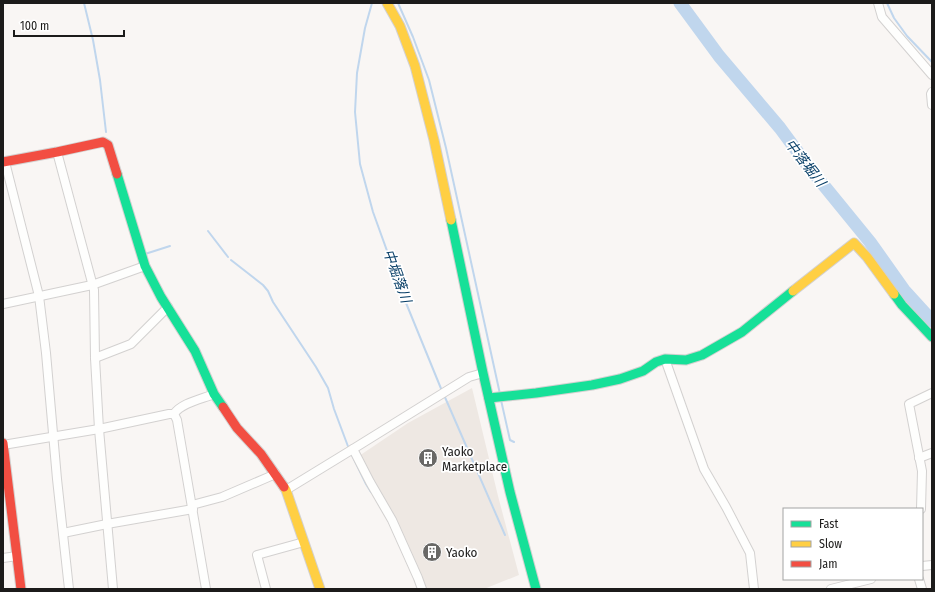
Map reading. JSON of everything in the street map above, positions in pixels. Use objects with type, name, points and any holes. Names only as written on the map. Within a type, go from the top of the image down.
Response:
[{"type":"street","points":[[388,3],[400,26],[415,66],[434,140],[483,373],[510,492],[536,589]]},
{"type":"street","points":[[878,3],[882,17],[932,75]]},
{"type":"street","points":[[932,92],[930,94],[932,105]]},
{"type":"street","points":[[69,589],[39,296],[4,162],[103,142],[108,145],[145,266],[161,297],[195,351],[214,394],[237,428],[261,454],[286,490],[320,589]]},
{"type":"street","points":[[57,152],[94,290],[95,358],[99,429],[113,589]]},
{"type":"street","points":[[489,398],[592,385],[620,379],[643,371],[656,362],[665,359],[686,360],[702,355],[742,332],[854,243],[867,257],[902,305],[932,337]]},
{"type":"street","points":[[3,304],[92,285],[145,266]]},
{"type":"street","points":[[95,358],[131,344],[168,307]]},
{"type":"street","points":[[665,359],[704,469],[750,553],[754,589]]},
{"type":"street","points":[[286,490],[469,377],[483,373]]},
{"type":"street","points":[[921,508],[922,471],[909,404],[932,393]]},
{"type":"street","points":[[174,414],[177,409],[182,406],[214,394]]},
{"type":"street","points":[[21,589],[3,444],[99,429],[174,414]]},
{"type":"street","points":[[174,414],[177,420],[193,507],[206,589]]},
{"type":"street","points":[[353,449],[392,520],[422,589]]},
{"type":"street","points":[[919,458],[932,453]]},
{"type":"street","points":[[63,533],[193,507],[236,492],[275,473]]},
{"type":"street","points":[[266,589],[257,555],[304,542]]},
{"type":"street","points":[[3,558],[17,556]]},
{"type":"street","points":[[831,589],[867,580]]},
{"type":"shaded area","name":"Yaoko Marketplace","points":[[472,388],[519,575],[484,589],[426,589],[412,555],[359,456],[408,423]]},
{"type":"waterway","points":[[84,3],[93,40],[100,80],[106,132]]},
{"type":"waterway","name":"中堀落川","points":[[372,3],[365,28],[357,73],[355,112],[360,164],[373,212],[404,298],[442,391]]},
{"type":"waterway","points":[[398,3],[413,37],[429,80],[446,148],[500,394]]},
{"type":"waterway","name":"中落堀川","points":[[680,3],[719,56],[780,128],[808,166],[870,242],[904,290],[932,321]]},
{"type":"waterway","points":[[887,3],[894,18],[907,36],[932,62]]},
{"type":"waterway","points":[[208,231],[228,257]]},
{"type":"waterway","points":[[145,254],[170,246]]},
{"type":"waterway","points":[[231,260],[263,285],[268,291],[273,302],[316,367],[328,388],[349,449]]},
{"type":"waterway","name":"中堀落川","points":[[444,395],[505,535]]},
{"type":"waterway","points":[[501,400],[510,440],[514,442]]},
{"type":"waterway","points":[[352,455],[371,492]]},
{"type":"traffic: fast","points":[[117,174],[145,266],[161,297],[195,351],[214,394],[223,407]]},
{"type":"traffic: fast","points":[[451,220],[510,492],[536,589]]},
{"type":"traffic: fast","points":[[489,398],[592,385],[620,379],[643,371],[656,362],[665,359],[686,360],[702,355],[742,332],[793,291]]},
{"type":"traffic: fast","points":[[894,294],[902,305],[932,337]]},
{"type":"traffic: slow","points":[[387,3],[400,26],[415,66],[434,140],[451,220]]},
{"type":"traffic: slow","points":[[793,291],[854,243],[867,257],[894,294]]},
{"type":"traffic: slow","points":[[284,487],[320,589]]},
{"type":"traffic: jam","points":[[3,162],[103,142],[108,145],[117,174]]},
{"type":"traffic: jam","points":[[223,407],[237,428],[261,454],[284,487]]},
{"type":"traffic: jam","points":[[3,443],[21,589]]},
{"type":"place","name":"Yaoko Marketplace","points":[[428,458]]},
{"type":"place","name":"Yaoko","points":[[432,552]]}]
